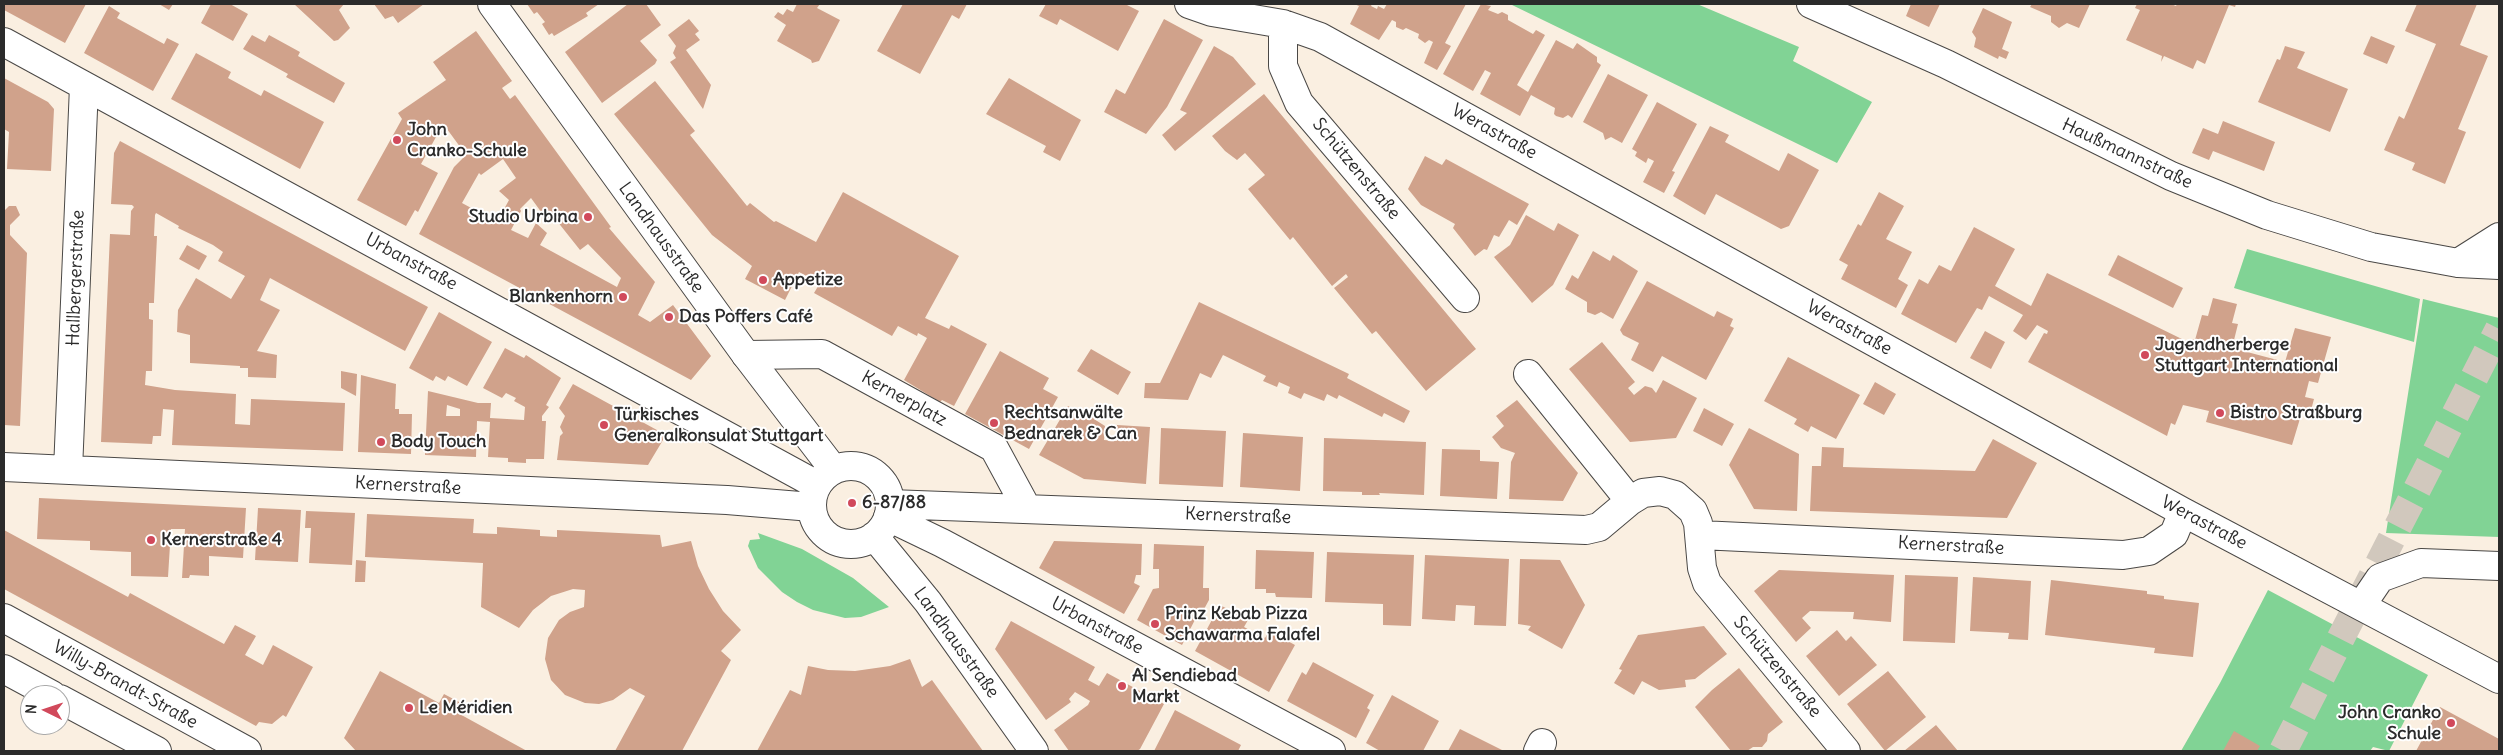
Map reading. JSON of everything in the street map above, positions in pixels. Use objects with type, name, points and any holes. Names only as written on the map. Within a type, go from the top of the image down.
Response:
[{"type":"street","name":"Landhausstraße","points":[[492,4],[746,355],[821,487]]},
{"type":"street","name":"Werastraße","points":[[1189,4],[1212,12],[1245,12],[1320,36],[2182,512],[2499,679]]},
{"type":"street","name":"Haußmannstraße","points":[[1811,4],[1946,64],[2058,122],[2171,176],[2267,215],[2371,246],[2458,263],[2499,265]]},
{"type":"street","name":"Schützenstraße","points":[[1283,24],[1283,66],[1299,103],[1465,298]]},
{"type":"street","name":"Urbanstraße","points":[[4,42],[821,487]]},
{"type":"street","name":"Hallbergerstraße","points":[[68,470],[84,86]]},
{"type":"street","points":[[2458,263],[2499,238]]},
{"type":"street","name":"Kernerplatz","points":[[746,355],[822,354],[848,368],[994,448],[1026,508]]},
{"type":"street","points":[[1528,374],[1630,501],[1644,493],[1660,491],[1675,495],[1693,512],[1698,523],[1700,535]]},
{"type":"street","points":[[846,466],[859,466],[871,471],[881,479],[888,491],[884,519],[863,542],[852,544],[840,542],[829,537],[815,519],[821,487],[846,466]]},
{"type":"street","name":"Kernerstraße","points":[[4,468],[727,500],[821,487]]},
{"type":"street","name":"Kernerstraße","points":[[884,519],[1026,508],[1586,530],[1599,527],[1630,501]]},
{"type":"street","name":"Kernerstraße","points":[[1700,535],[2123,555],[2149,551],[2174,534],[2182,512]]},
{"type":"street","name":"Landhausstraße","points":[[884,519],[928,602],[1034,751]]},
{"type":"street","name":"Urbanstraße","points":[[884,519],[1029,590],[1332,751]]},
{"type":"street","name":"Schützenstraße","points":[[1700,535],[1702,568],[1707,583],[1846,751]]},
{"type":"street","points":[[2361,606],[2380,578],[2421,563],[2499,566]]},
{"type":"street","name":"Willy-Brandt-Straße","points":[[4,618],[247,751]]},
{"type":"street","points":[[4,669],[34,685]]},
{"type":"street","points":[[70,704],[157,751]]},
{"type":"green space","points":[[1510,4],[1697,4],[1799,47],[1793,61],[1872,102],[1837,163]]},
{"type":"green space","points":[[2247,249],[2420,299],[2414,342],[2234,288]]},
{"type":"green space","points":[[2423,299],[2499,318],[2499,537],[2386,533]]},
{"type":"green space","points":[[758,533],[802,549],[853,578],[889,607],[861,617],[845,618],[813,610],[797,602],[782,592],[758,568],[748,546],[750,540],[760,539]]},
{"type":"green space","points":[[2268,590],[2428,675],[2389,751],[2373,747],[2370,751],[2181,751],[2220,683]]},
{"type":"building","points":[[4,4],[86,4],[65,43],[4,10]]},
{"type":"building","points":[[159,4],[173,4],[169,10]]},
{"type":"building","points":[[211,4],[230,4],[248,14],[233,41],[201,23]]},
{"type":"building","points":[[294,4],[344,4],[339,10],[350,28],[338,40],[334,41]]},
{"type":"building","points":[[374,4],[424,4],[398,23],[393,16],[385,19]]},
{"type":"building","points":[[527,4],[599,4],[586,13],[588,16],[554,36],[552,33],[549,35],[542,24],[545,22],[537,12],[534,14]]},
{"type":"building","points":[[628,4],[646,4],[661,25],[640,41],[657,60],[655,64],[602,103],[565,52]]},
{"type":"building","points":[[797,4],[820,4],[817,8],[840,20],[819,61],[812,63],[811,60],[777,41],[786,25],[774,17],[778,12],[783,15],[787,9],[793,12]]},
{"type":"building","points":[[903,4],[967,4],[959,19],[952,15],[920,74],[877,51]]},
{"type":"building","points":[[1046,4],[1125,4],[1139,11],[1118,51],[1060,19],[1057,25],[1039,16]]},
{"type":"building","points":[[1354,4],[1372,4],[1371,6],[1377,9],[1378,6],[1384,9],[1387,4],[1466,4],[1445,43],[1451,46],[1437,70],[1424,63],[1433,42],[1429,40],[1425,43],[1418,38],[1419,34],[1406,28],[1403,30],[1396,27],[1396,22],[1392,20],[1379,40],[1350,24],[1359,6]]},
{"type":"building","points":[[1481,4],[1491,6],[1488,10],[1508,15],[1508,20],[1533,34],[1536,30],[1545,35],[1517,85],[1528,92],[1556,40],[1573,49],[1577,43],[1597,57],[1597,62],[1601,65],[1572,118],[1568,115],[1563,118],[1556,116],[1554,114],[1555,108],[1531,95],[1520,116],[1480,94],[1491,73],[1485,70],[1473,91],[1443,74]]},
{"type":"building","points":[[1911,4],[1940,4],[1929,27],[1906,16]]},
{"type":"building","points":[[2032,4],[2090,4],[2079,28],[2067,23],[2059,28],[2051,22],[2051,16],[2030,7]]},
{"type":"building","points":[[2137,4],[2171,4],[2176,6],[2177,4],[2236,4],[2235,7],[2229,5],[2205,64],[2197,60],[2193,69],[2164,56],[2161,62],[2162,56],[2126,40],[2140,10],[2135,8]]},
{"type":"building","points":[[2417,4],[2477,4],[2460,45],[2488,56],[2458,129],[2466,132],[2445,184],[2412,170],[2415,163],[2384,150],[2399,116],[2404,119],[2436,44],[2405,31]]},
{"type":"building","points":[[109,6],[120,13],[117,18],[164,44],[167,38],[179,44],[153,91],[84,53]]},
{"type":"building","points":[[1983,8],[2012,22],[2002,49],[2009,52],[2006,59],[1999,56],[1998,59],[1974,47],[1976,38],[1972,32]]},
{"type":"building","points":[[689,19],[699,31],[695,34],[700,40],[686,50],[711,85],[703,109],[670,62],[676,58],[673,53],[676,46],[668,35]]},
{"type":"building","points":[[1164,19],[1203,40],[1167,107],[1146,134],[1104,112],[1116,89],[1125,94]]},
{"type":"building","points":[[476,31],[512,81],[502,88],[510,99],[515,95],[611,227],[609,228],[655,282],[638,315],[650,322],[673,305],[711,356],[691,380],[419,234],[454,167],[466,155],[447,129],[436,137],[421,164],[438,173],[418,212],[415,210],[406,226],[357,200],[402,119],[398,113],[446,80],[433,62]],"holes":[[[503,159],[516,178],[499,191],[509,200],[497,222],[462,203],[479,173],[481,175]],[[531,198],[547,220],[553,216],[580,250],[588,244],[621,278],[617,287],[540,245],[547,233],[536,223],[528,238],[511,230],[521,211],[520,209]]]},
{"type":"building","points":[[252,35],[265,42],[269,35],[300,52],[298,56],[345,83],[334,103],[286,77],[288,74],[243,49]]},
{"type":"building","points":[[2371,36],[2395,46],[2387,64],[2363,54]]},
{"type":"building","points":[[1214,46],[1233,57],[1256,84],[1175,151],[1162,135],[1187,113],[1180,110]]},
{"type":"building","points":[[2285,46],[2305,52],[2297,68],[2348,89],[2330,132],[2258,102],[2277,59],[2280,60]]},
{"type":"building","points":[[196,53],[231,72],[228,78],[261,96],[264,90],[324,122],[300,169],[171,99]]},
{"type":"building","points":[[1608,74],[1648,95],[1622,143],[1611,137],[1605,140],[1603,133],[1583,122]]},
{"type":"building","points":[[4,78],[48,102],[54,109],[51,171],[7,169],[9,132],[4,129]]},
{"type":"building","points":[[1009,78],[1081,120],[1060,161],[1043,152],[1046,146],[986,114]]},
{"type":"building","points":[[655,81],[695,131],[690,135],[747,206],[750,203],[774,222],[776,221],[816,242],[843,192],[959,256],[925,318],[949,329],[951,325],[987,344],[954,406],[942,400],[940,402],[904,380],[927,338],[918,333],[917,336],[898,326],[892,336],[814,293],[820,283],[799,272],[785,300],[745,279],[752,266],[712,235],[614,114]]},
{"type":"building","points":[[1264,94],[1476,349],[1426,391],[1376,331],[1372,334],[1334,288],[1348,277],[1346,274],[1332,286],[1293,237],[1290,240],[1248,189],[1265,175],[1245,153],[1237,160],[1225,151],[1212,136]]},
{"type":"building","points":[[1657,102],[1697,124],[1672,171],[1675,172],[1664,193],[1643,182],[1654,161],[1648,158],[1646,163],[1635,156],[1637,152],[1632,149]]},
{"type":"building","points":[[2223,121],[2275,142],[2264,171],[2213,151],[2209,160],[2192,153],[2203,128],[2218,134]]},
{"type":"building","points":[[1710,126],[1729,135],[1725,142],[1779,171],[1788,153],[1819,170],[1789,226],[1781,229],[1716,194],[1705,215],[1673,196]]},
{"type":"building","points":[[120,141],[428,307],[405,351],[270,278],[260,300],[280,310],[257,351],[277,355],[276,378],[248,377],[248,368],[240,368],[240,366],[190,363],[190,335],[177,332],[178,310],[196,278],[231,299],[245,276],[218,261],[223,252],[178,228],[179,226],[156,213],[154,236],[157,236],[154,303],[149,303],[149,319],[153,320],[152,371],[146,371],[145,385],[175,390],[236,394],[235,424],[250,425],[251,399],[345,403],[343,451],[172,445],[174,410],[163,409],[161,436],[153,436],[152,444],[101,442],[110,234],[130,235],[131,211],[134,207],[132,205],[111,204],[114,153]]},
{"type":"building","points":[[1425,156],[1442,165],[1446,159],[1529,204],[1517,225],[1509,220],[1499,237],[1494,235],[1487,250],[1484,249],[1475,256],[1453,228],[1455,224],[1421,205],[1408,189]]},
{"type":"building","points":[[1879,192],[1904,206],[1886,239],[1912,252],[1898,279],[1908,285],[1896,308],[1841,279],[1848,265],[1839,260],[1858,224],[1861,226]]},
{"type":"building","points":[[9,206],[16,206],[20,215],[10,225],[10,235],[27,253],[20,426],[4,425],[4,211]]},
{"type":"building","points":[[1526,215],[1554,231],[1558,223],[1579,235],[1553,285],[1532,303],[1494,257],[1510,245]]},
{"type":"building","name":"Jugendherberge Stuttgart International","points":[[1974,227],[2015,249],[1995,286],[2031,306],[2047,273],[2190,343],[2192,339],[2195,340],[2202,315],[2208,316],[2213,298],[2237,304],[2232,323],[2238,324],[2232,348],[2285,362],[2295,328],[2331,337],[2318,383],[2309,381],[2305,397],[2314,399],[2310,414],[2302,412],[2292,445],[2206,422],[2209,411],[2183,405],[2175,425],[2171,423],[2167,436],[2028,362],[2044,333],[2047,334],[2048,331],[2037,325],[2026,340],[2013,331],[2023,315],[1989,296],[1982,310],[1977,308],[1956,343],[1901,314],[1919,279],[1928,284],[1939,265],[1951,271]]},
{"type":"building","points":[[187,245],[207,256],[199,270],[179,259]]},
{"type":"building","points":[[1593,251],[1610,261],[1613,255],[1638,271],[1613,319],[1601,312],[1595,315],[1587,312],[1587,302],[1565,289],[1572,275],[1578,279]]},
{"type":"building","points":[[2118,255],[2183,288],[2173,308],[2108,275]]},
{"type":"building","points":[[1647,281],[1714,317],[1717,311],[1733,319],[1730,326],[1734,328],[1706,380],[1662,356],[1653,372],[1631,360],[1639,343],[1623,335],[1620,330]]},
{"type":"building","points":[[1199,302],[1349,374],[1347,378],[1410,411],[1404,423],[1384,413],[1382,417],[1339,395],[1337,399],[1327,394],[1324,401],[1304,393],[1301,399],[1288,393],[1290,387],[1279,382],[1277,387],[1263,381],[1266,376],[1223,355],[1211,378],[1200,373],[1188,400],[1144,398],[1145,383],[1160,383]]},
{"type":"building","points":[[439,312],[492,342],[467,386],[448,376],[445,381],[436,376],[433,381],[409,368]]},
{"type":"building","points":[[1985,331],[2005,342],[1991,369],[1970,358]]},
{"type":"building","points":[[1602,342],[1635,382],[1628,388],[1634,395],[1645,386],[1652,388],[1656,393],[1663,380],[1697,398],[1676,438],[1630,442],[1569,369]]},
{"type":"building","points":[[505,348],[524,358],[526,355],[561,378],[546,405],[549,407],[542,416],[542,421],[546,421],[544,459],[526,459],[526,463],[508,462],[508,458],[488,457],[490,422],[477,421],[476,457],[425,455],[428,391],[478,403],[491,403],[490,418],[524,420],[525,407],[514,401],[516,398],[506,393],[502,398],[483,388]],"holes":[[[447,405],[460,409],[460,416],[446,416]]]},
{"type":"building","points":[[1091,349],[1131,372],[1118,395],[1077,371]]},
{"type":"building","points":[[1000,351],[1049,378],[1043,389],[1058,397],[1029,449],[965,414]]},
{"type":"building","points":[[1788,357],[1860,395],[1836,439],[1811,426],[1808,432],[1794,424],[1797,419],[1764,401]]},
{"type":"building","points":[[341,371],[357,374],[356,396],[341,388]]},
{"type":"building","points":[[361,375],[396,384],[395,409],[399,409],[399,414],[412,414],[411,454],[358,452]]},
{"type":"building","points":[[1875,382],[1896,394],[1884,415],[1863,404]]},
{"type":"building","name":"Türkisches Generalkonsulat Stuttgart","points":[[573,384],[666,435],[648,465],[557,460],[560,436],[563,433],[560,427],[565,416],[559,408]]},
{"type":"building","points":[[1517,400],[1578,473],[1563,501],[1509,499],[1511,462],[1515,453],[1501,448],[1492,437],[1504,426],[1496,416]]},
{"type":"building","points":[[1068,406],[1087,417],[1092,408],[1098,412],[1094,419],[1105,426],[1104,440],[1117,441],[1117,425],[1150,427],[1146,484],[1084,479],[1039,455]]},
{"type":"building","points":[[1704,408],[1734,424],[1722,446],[1693,431]]},
{"type":"building","points":[[1161,428],[1226,431],[1223,487],[1159,484]]},
{"type":"building","points":[[1749,428],[1799,454],[1797,511],[1754,509],[1729,465]]},
{"type":"building","points":[[1243,433],[1303,437],[1300,491],[1240,487]]},
{"type":"building","points":[[1324,438],[1426,442],[1424,495],[1379,493],[1380,495],[1362,495],[1362,492],[1323,491]]},
{"type":"building","points":[[1993,439],[2037,463],[2007,518],[1810,511],[1812,466],[1821,466],[1822,447],[1844,448],[1843,467],[1975,471]]},
{"type":"building","points":[[1442,449],[1480,450],[1480,461],[1499,462],[1497,499],[1440,496]]},
{"type":"building","points":[[39,498],[246,508],[243,558],[209,556],[209,576],[190,575],[189,578],[182,578],[185,529],[171,529],[168,577],[131,576],[131,552],[90,550],[90,541],[37,539]]},
{"type":"building","points":[[258,508],[301,510],[298,562],[255,560]]},
{"type":"building","points":[[306,511],[355,513],[352,565],[309,563],[311,528],[305,528]]},
{"type":"building","points":[[367,514],[474,519],[473,533],[497,534],[497,527],[540,530],[540,536],[557,537],[557,530],[660,535],[662,547],[691,541],[698,566],[709,589],[723,611],[741,630],[721,651],[731,660],[682,751],[615,751],[645,696],[630,688],[613,700],[599,704],[585,703],[565,695],[551,680],[545,659],[548,638],[559,620],[570,612],[584,607],[585,590],[573,589],[551,596],[533,610],[519,628],[481,607],[483,563],[365,557]]},
{"type":"building","points":[[4,530],[128,597],[130,593],[224,644],[235,625],[256,636],[245,655],[263,665],[273,645],[313,667],[286,717],[283,715],[272,724],[259,722],[256,726],[4,589]]},
{"type":"building","points":[[1054,541],[1142,544],[1141,575],[1136,575],[1134,583],[1140,586],[1124,614],[1039,568]]},
{"type":"building","points":[[1154,544],[1204,546],[1203,588],[1209,588],[1209,600],[1203,611],[1200,610],[1182,645],[1137,620],[1153,589],[1159,588],[1159,569],[1153,569]]},
{"type":"building","points":[[1256,550],[1314,552],[1312,598],[1276,597],[1275,593],[1266,593],[1266,589],[1255,589]]},
{"type":"building","points":[[1327,552],[1414,555],[1411,626],[1383,625],[1383,604],[1325,602]]},
{"type":"building","points":[[1425,555],[1509,559],[1506,626],[1474,625],[1475,606],[1456,605],[1455,621],[1422,619]]},
{"type":"building","points":[[1520,559],[1560,560],[1585,605],[1562,649],[1528,630],[1531,626],[1518,624]]},
{"type":"building","points":[[356,560],[366,561],[365,582],[355,582]]},
{"type":"building","points":[[1779,570],[1894,575],[1891,622],[1853,619],[1854,612],[1810,611],[1802,618],[1811,628],[1796,642],[1754,591]]},
{"type":"building","points":[[1905,575],[1958,577],[1955,643],[1903,641]]},
{"type":"building","points":[[1973,577],[2031,581],[2028,640],[2008,639],[2009,633],[1970,631]]},
{"type":"building","points":[[2051,580],[2147,591],[2147,594],[2164,596],[2164,599],[2199,603],[2193,657],[2154,653],[2155,648],[2045,635]]},
{"type":"building","points":[[1220,605],[1248,620],[1244,627],[1265,638],[1269,631],[1295,645],[1269,692],[1195,651]]},
{"type":"building","points":[[1011,621],[1095,667],[1088,680],[1099,686],[1107,673],[1164,704],[1140,749],[1137,751],[1069,751],[1054,730],[1088,705],[1090,701],[1075,692],[1069,699],[1071,702],[1046,720],[995,649]]},
{"type":"building","points":[[1704,626],[1727,654],[1695,679],[1685,680],[1686,687],[1659,690],[1642,681],[1634,695],[1614,683],[1622,670],[1619,669],[1638,635]]},
{"type":"building","points":[[1837,630],[1846,641],[1851,636],[1877,665],[1839,696],[1806,656]]},
{"type":"building","points":[[910,659],[922,687],[932,680],[983,751],[757,751],[790,690],[801,695],[808,666],[828,670],[855,671],[890,666]]},
{"type":"building","points":[[1313,662],[1374,695],[1367,708],[1370,710],[1356,738],[1287,701],[1302,672],[1306,675]]},
{"type":"building","points":[[1739,668],[1783,722],[1768,734],[1767,741],[1762,747],[1753,747],[1747,751],[1731,751],[1695,707]]},
{"type":"building","name":"Le Méridien","points":[[380,671],[439,703],[444,694],[461,703],[456,712],[527,751],[356,751],[344,738]]},
{"type":"building","points":[[1888,671],[1926,717],[1885,751],[1847,704]]},
{"type":"building","points":[[1392,695],[1439,721],[1423,751],[1380,751],[1366,743]]},
{"type":"building","name":"John Cranko Schule","points":[[2440,707],[2499,739],[2499,751],[2416,751]]},
{"type":"building","points":[[1175,710],[1241,745],[1238,751],[1154,751]]},
{"type":"building","points":[[1936,725],[1958,751],[1904,751]]},
{"type":"building","points":[[1460,729],[1504,751],[1448,751]]},
{"type":"building","points":[[2234,731],[2260,746],[2257,751],[2223,751]]},
{"type":"tunnel","points":[[2283,751],[2499,329]]},
{"type":"place","name":"John Cranko-Schule","points":[[397,140]]},
{"type":"place","name":"Studio Urbina","points":[[588,217]]},
{"type":"place","name":"Appetize","points":[[763,280]]},
{"type":"place","name":"Blankenhorn","points":[[623,297]]},
{"type":"place","name":"Das Poffers Café","points":[[669,317]]},
{"type":"place","name":"Jugendherberge Stuttgart International","points":[[2145,355]]},
{"type":"place","name":"Bistro Straßburg","points":[[2220,413]]},
{"type":"place","name":"Rechtsanwälte Bednarek & Can","points":[[994,423]]},
{"type":"place","name":"Türkisches Generalkonsulat Stuttgart","points":[[604,425]]},
{"type":"place","name":"Body Touch","points":[[381,442]]},
{"type":"place","name":"6-87/88","points":[[852,503]]},
{"type":"place","name":"Kernerstraße 4","points":[[151,540]]},
{"type":"place","name":"Prinz Kebab Pizza Schawarma Falafel","points":[[1155,624]]},
{"type":"place","name":"Al Sendiebad Markt","points":[[1122,686]]},
{"type":"place","name":"Le Méridien","points":[[409,708]]},
{"type":"place","name":"John Cranko Schule","points":[[2451,723]]}]
